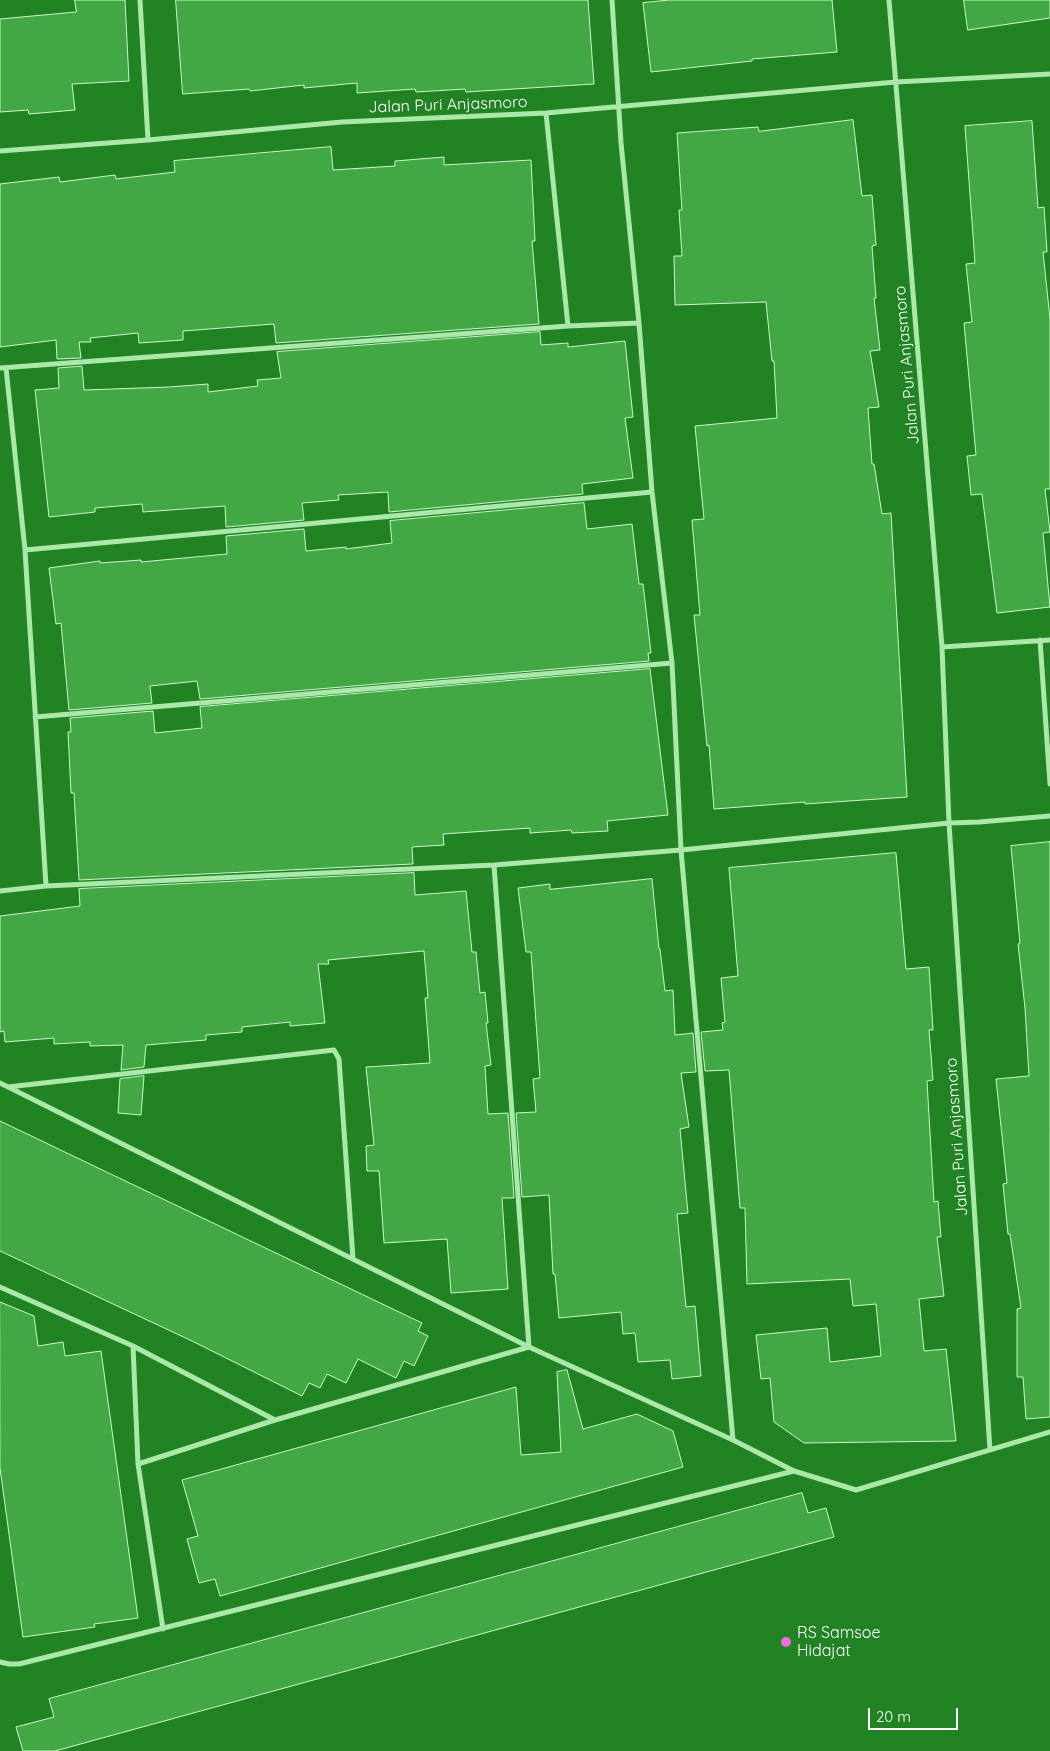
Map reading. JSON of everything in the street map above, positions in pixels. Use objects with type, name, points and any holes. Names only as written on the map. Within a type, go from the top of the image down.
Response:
[{"type":"street","points":[[140,0],[148,140]]},
{"type":"street","points":[[612,0],[618,107],[639,323],[652,492],[672,663],[681,850],[733,1440]]},
{"type":"street","name":"Jalan Puri Anjasmoro","points":[[889,0],[942,647],[949,823],[990,1450]]},
{"type":"street","name":"Jalan Puri Anjasmoro","points":[[0,151],[148,140],[342,122],[546,113],[896,82],[1050,74]]},
{"type":"street","points":[[546,113],[568,326]]},
{"type":"street","points":[[46,886],[25,550],[3,368],[568,326],[639,323]]},
{"type":"street","points":[[25,550],[652,492]]},
{"type":"street","points":[[1040,640],[1050,784]]},
{"type":"street","points":[[942,647],[1050,640]]},
{"type":"street","points":[[35,717],[672,663]]},
{"type":"street","points":[[0,892],[46,886],[494,865],[681,850],[949,823],[1050,816]]},
{"type":"street","points":[[494,865],[529,1347]]},
{"type":"street","points":[[8,1087],[334,1050],[339,1059],[353,1259]]},
{"type":"street","points":[[0,1083],[529,1347],[733,1440],[794,1471],[856,1490],[1050,1432]]},
{"type":"street","points":[[0,1287],[133,1346],[275,1420]]},
{"type":"street","points":[[133,1346],[138,1464],[163,1629]]},
{"type":"street","points":[[138,1464],[275,1420],[529,1347]]},
{"type":"street","points":[[0,1662],[19,1664],[794,1471]]},
{"type":"building","points":[[75,0],[125,0],[129,81],[72,84],[75,110],[29,114],[28,110],[0,112],[0,19],[76,12]]},
{"type":"building","points":[[176,0],[588,0],[594,84],[466,92],[465,89],[416,92],[415,89],[357,93],[357,83],[304,88],[304,85],[250,91],[249,89],[183,94]]},
{"type":"building","points":[[670,0],[832,0],[837,52],[752,59],[752,61],[651,72],[643,3]]},
{"type":"building","points":[[964,0],[1050,0],[1050,18],[968,30]]},
{"type":"building","points":[[853,120],[862,196],[872,195],[876,245],[872,246],[876,298],[874,298],[880,350],[870,351],[879,407],[868,408],[872,464],[874,464],[882,514],[891,513],[907,797],[714,809],[709,745],[707,746],[694,615],[700,615],[692,520],[704,519],[695,426],[777,418],[774,361],[772,361],[766,302],[675,305],[674,256],[682,256],[679,210],[682,210],[677,133],[758,127],[759,131]]},
{"type":"building","points":[[1032,121],[1038,208],[1044,207],[1047,252],[1043,252],[1050,319],[1050,489],[1045,489],[1050,532],[1043,533],[1050,607],[997,613],[982,494],[971,495],[967,456],[976,455],[964,323],[972,322],[966,264],[975,263],[965,126]]},
{"type":"building","points":[[331,147],[333,170],[395,166],[395,161],[444,157],[444,165],[531,160],[535,241],[532,241],[539,324],[276,343],[274,324],[183,331],[183,340],[139,343],[138,333],[90,338],[91,342],[79,342],[81,358],[57,359],[56,340],[0,347],[0,184],[59,177],[60,182],[115,175],[116,179],[175,172],[174,161]]},
{"type":"building","points":[[540,332],[541,345],[568,343],[568,347],[625,341],[633,417],[625,418],[633,478],[582,484],[583,494],[389,512],[388,492],[338,495],[339,500],[302,503],[304,520],[226,527],[225,506],[143,512],[142,504],[95,508],[95,512],[49,517],[35,390],[59,388],[58,368],[82,366],[84,390],[208,384],[208,392],[258,386],[257,380],[281,378],[277,352]]},
{"type":"building","points":[[584,503],[587,529],[632,524],[639,584],[643,584],[651,653],[648,653],[649,661],[200,699],[197,681],[150,686],[152,703],[69,710],[61,623],[56,624],[49,568],[100,561],[100,563],[141,560],[141,562],[227,554],[226,536],[304,529],[306,551],[346,547],[346,549],[392,543],[390,521]]},
{"type":"building","points":[[650,669],[668,815],[607,821],[608,831],[572,833],[571,830],[530,833],[530,828],[443,834],[444,845],[412,847],[413,864],[79,880],[74,793],[71,793],[68,732],[71,732],[70,718],[153,711],[155,733],[202,728],[200,707]]},
{"type":"building","points":[[1050,842],[1050,1417],[1026,1419],[1023,1377],[1017,1377],[1017,1309],[1021,1308],[1010,1234],[1008,1234],[1003,1184],[1007,1183],[996,1079],[1029,1076],[1011,846]]},
{"type":"building","points":[[896,853],[906,969],[929,967],[933,1030],[929,1030],[933,1080],[927,1081],[934,1202],[938,1201],[941,1237],[937,1237],[944,1296],[919,1299],[924,1351],[946,1349],[956,1441],[804,1443],[774,1422],[770,1378],[761,1379],[756,1335],[827,1328],[830,1362],[881,1356],[876,1304],[853,1306],[850,1279],[747,1284],[745,1208],[740,1208],[729,1070],[705,1071],[701,1032],[723,1030],[722,1023],[725,1022],[721,978],[738,976],[729,868]]},
{"type":"building","points":[[414,873],[415,895],[466,891],[472,952],[476,952],[480,993],[485,992],[488,1023],[486,1023],[491,1065],[485,1066],[488,1114],[508,1113],[514,1198],[502,1198],[508,1289],[451,1293],[447,1239],[384,1243],[379,1171],[367,1171],[366,1146],[374,1145],[366,1067],[430,1063],[425,998],[428,998],[424,951],[328,960],[329,964],[318,964],[325,1023],[290,1026],[290,1022],[242,1027],[242,1032],[206,1035],[206,1040],[146,1045],[144,1067],[121,1070],[123,1045],[90,1046],[90,1042],[54,1044],[54,1038],[5,1042],[4,1031],[0,1032],[0,916],[80,906],[79,889]]},
{"type":"building","points":[[652,879],[665,991],[673,990],[675,1035],[693,1033],[696,1072],[681,1073],[689,1127],[680,1129],[688,1213],[677,1214],[686,1307],[695,1306],[701,1376],[672,1379],[670,1360],[638,1362],[635,1333],[623,1334],[621,1312],[559,1318],[555,1274],[553,1274],[549,1195],[522,1197],[516,1113],[536,1112],[533,1079],[540,1078],[531,952],[526,952],[518,888],[550,884],[550,889]]},
{"type":"building","points":[[144,1076],[141,1115],[118,1113],[120,1079]]},
{"type":"building","points":[[0,1121],[422,1323],[418,1331],[428,1336],[414,1366],[404,1361],[396,1378],[358,1359],[346,1383],[327,1374],[320,1388],[309,1383],[302,1396],[192,1341],[0,1251]]},
{"type":"building","points":[[0,1302],[34,1316],[38,1346],[63,1342],[65,1356],[101,1351],[138,1618],[94,1624],[95,1627],[23,1637],[0,1468]]},
{"type":"building","points":[[567,1370],[583,1429],[637,1414],[673,1431],[683,1467],[220,1596],[215,1579],[199,1583],[187,1539],[198,1536],[182,1480],[516,1387],[521,1455],[561,1452],[557,1372]]},
{"type":"building","points":[[802,1493],[808,1513],[826,1508],[834,1537],[55,1751],[23,1751],[16,1727],[54,1717],[49,1699]]},
{"type":"place","name":"RS Samsoe Hidajat","points":[[786,1642]]}]
